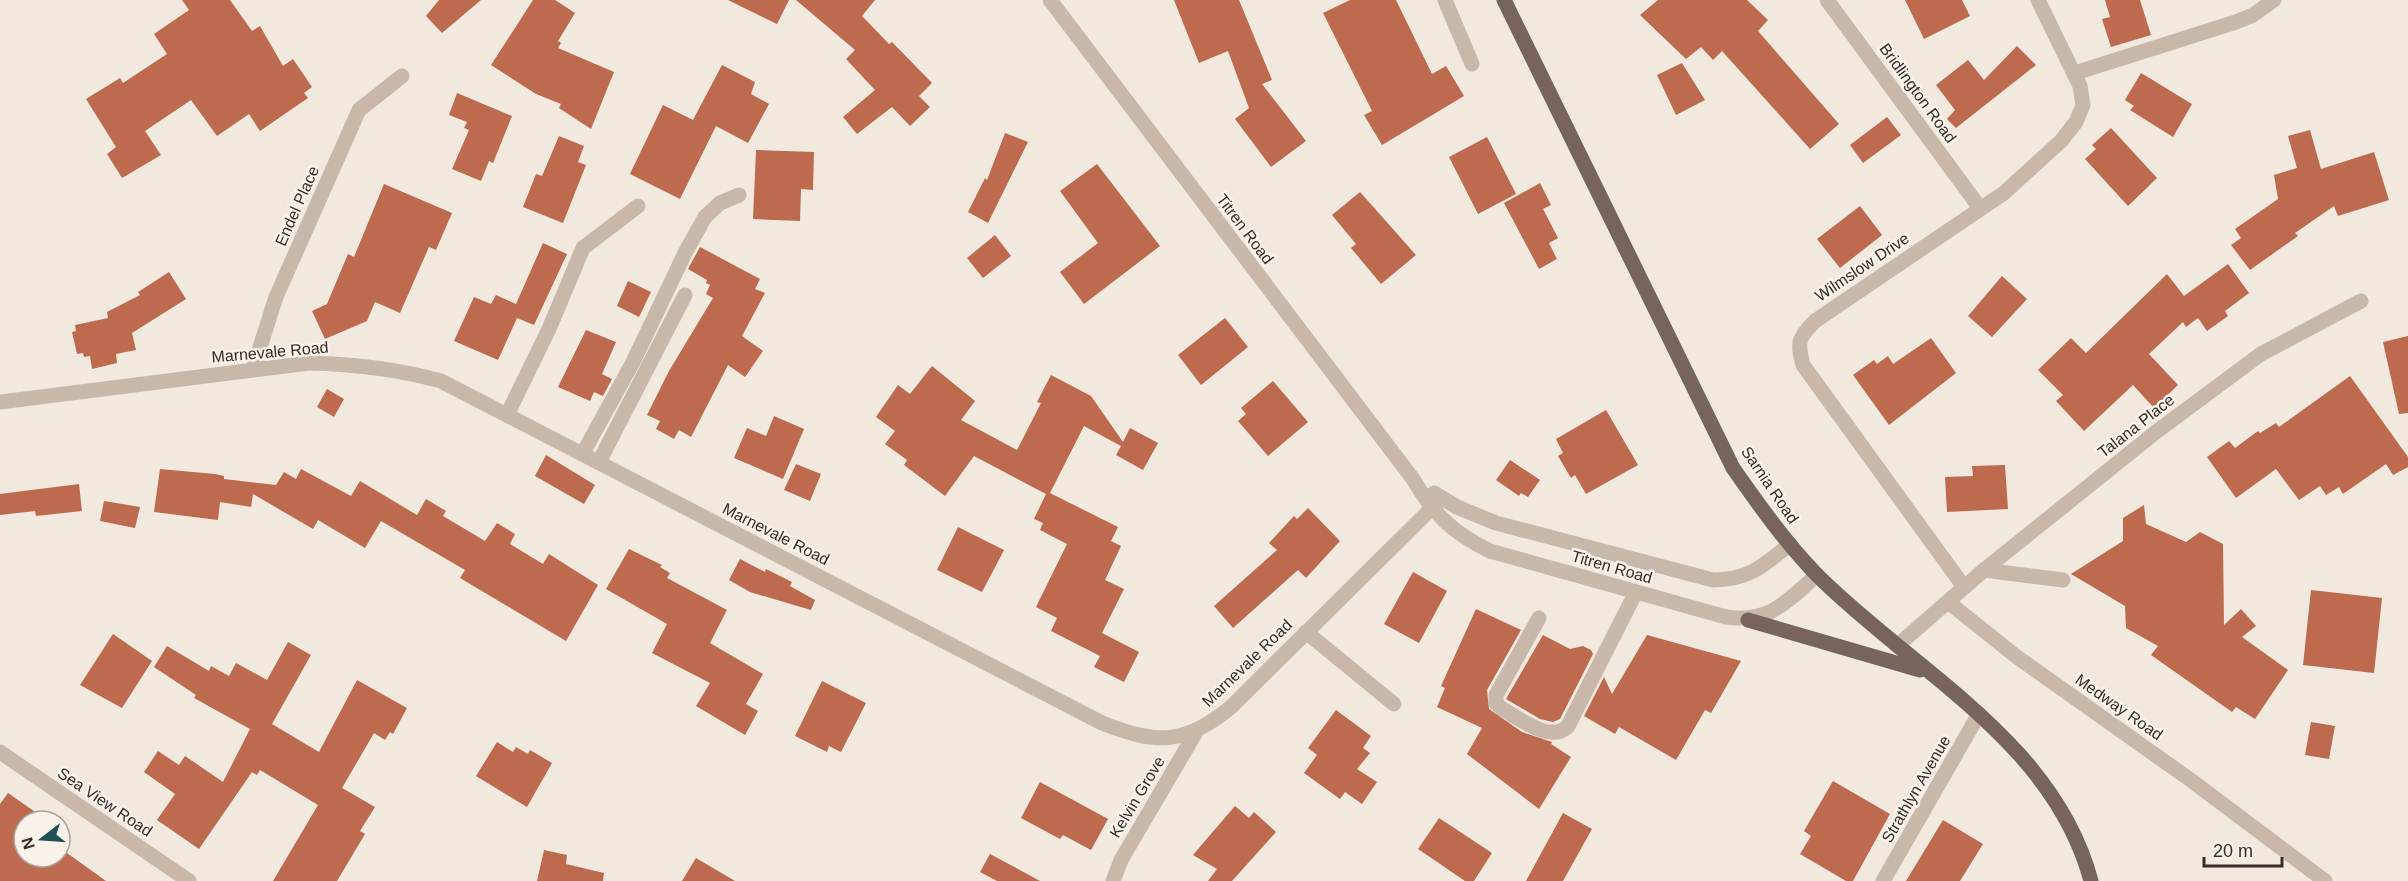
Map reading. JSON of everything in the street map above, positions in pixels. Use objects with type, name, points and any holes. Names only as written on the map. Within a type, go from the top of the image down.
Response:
[{"type":"main road","name":"Sarnia Road","points":[[1504,0],[1733,468],[1790,544],[1817,574],[1897,646],[1979,714],[2043,782],[2066,816],[2085,858],[2091,881]]},
{"type":"main road","points":[[1748,620],[1926,671]]},
{"type":"street","name":"Titren Road","points":[[1050,0],[1413,479],[1436,503],[1457,533],[1490,551],[1726,617],[1748,620]]},
{"type":"street","points":[[1445,0],[1472,64]]},
{"type":"street","name":"Bridlington Road","points":[[1827,0],[1980,208]]},
{"type":"street","name":"Wilmslow Drive","points":[[1964,587],[1803,365],[1799,348],[1801,335],[1815,321],[2019,180],[2061,141],[2076,122],[2083,105],[2075,73],[2038,0]]},
{"type":"street","points":[[2075,73],[2236,22],[2253,15],[2274,0]]},
{"type":"street","name":"Endel Place","points":[[254,369],[276,297],[359,110],[402,76]]},
{"type":"street","points":[[583,453],[633,362],[685,253],[705,218],[720,203],[739,195]]},
{"type":"street","points":[[507,415],[549,328],[583,248],[638,206]]},
{"type":"street","points":[[599,462],[685,295]]},
{"type":"street","name":"Talana Place","points":[[1948,602],[1984,570],[2156,432],[2260,354],[2361,301]]},
{"type":"street","name":"Marnevale Road","points":[[0,402],[309,363],[352,364],[398,369],[441,381],[1102,723],[1136,736],[1163,738],[1196,732],[1230,707],[1436,503]]},
{"type":"street","name":"Titren Road","points":[[1436,503],[1496,523],[1713,580],[1735,580],[1757,571],[1790,544]]},
{"type":"street","points":[[1984,570],[2063,580]]},
{"type":"street","points":[[1748,620],[1770,613],[1817,574]]},
{"type":"street","points":[[1539,618],[1496,695],[1496,703],[1502,709],[1552,735],[1561,733],[1568,726],[1636,592]]},
{"type":"street","points":[[1897,646],[1948,602]]},
{"type":"street","name":"Medway Road","points":[[1948,602],[2017,657],[2192,781],[2325,881]]},
{"type":"street","points":[[1306,632],[1394,704]]},
{"type":"street","name":"Strathlyn Avenue","points":[[1883,881],[1979,714]]},
{"type":"street","name":"Kelvin Grove","points":[[1113,881],[1121,860],[1196,732]]},
{"type":"street","name":"Sea View Road","points":[[0,752],[189,881]]},
{"type":"building","points":[[182,0],[230,0],[252,31],[260,26],[283,66],[293,59],[312,87],[304,93],[308,98],[260,131],[249,114],[217,136],[191,100],[145,131],[161,155],[122,178],[107,154],[116,147],[86,99],[120,78],[123,83],[167,54],[154,34],[189,10]]},
{"type":"building","points":[[439,0],[481,0],[442,33],[426,16]]},
{"type":"building","points":[[533,0],[555,0],[575,13],[558,41],[561,43],[558,48],[614,72],[591,129],[559,108],[561,104],[536,94],[491,65]]},
{"type":"building","points":[[728,0],[789,0],[777,24]]},
{"type":"building","points":[[796,0],[875,0],[862,16],[889,44],[892,42],[932,83],[919,96],[930,107],[910,126],[892,107],[857,134],[843,117],[875,90],[846,59],[855,50]]},
{"type":"building","points":[[1174,0],[1239,0],[1272,80],[1262,84],[1306,141],[1271,167],[1235,119],[1249,108],[1228,51],[1199,63]]},
{"type":"building","points":[[1350,0],[1396,0],[1432,74],[1446,66],[1464,96],[1382,145],[1364,115],[1372,111],[1323,13]]},
{"type":"building","points":[[1658,0],[1747,0],[1768,20],[1758,31],[1839,124],[1810,149],[1722,51],[1713,60],[1701,47],[1686,59],[1640,15]]},
{"type":"building","points":[[1905,0],[1962,0],[1970,16],[1924,39]]},
{"type":"building","points":[[2105,0],[2140,0],[2151,35],[2111,47],[2102,19],[2110,17]]},
{"type":"building","points":[[2017,46],[2036,65],[1956,128],[1947,119],[1955,110],[1936,85],[1968,60],[1984,80]]},
{"type":"building","points":[[1682,63],[1705,100],[1676,115],[1657,75]]},
{"type":"building","points":[[722,65],[755,82],[751,94],[769,104],[748,143],[716,126],[680,199],[630,174],[663,105],[693,120]]},
{"type":"building","points":[[2141,73],[2192,104],[2173,137],[2130,110],[2134,106],[2125,100]]},
{"type":"building","points":[[457,93],[512,116],[493,163],[489,161],[481,181],[452,169],[469,130],[464,128],[467,122],[449,115]]},
{"type":"building","points":[[1887,117],[1901,135],[1863,163],[1850,145]]},
{"type":"building","points":[[2111,128],[2157,178],[2128,206],[2085,159],[2096,149],[2092,145]]},
{"type":"building","points":[[2310,130],[2321,169],[2374,152],[2389,200],[2338,216],[2334,206],[2295,233],[2298,236],[2250,270],[2231,245],[2241,238],[2235,229],[2278,199],[2274,175],[2297,168],[2288,136]]},
{"type":"building","points":[[1005,133],[1028,142],[988,223],[968,212],[985,178],[987,180]]},
{"type":"building","points":[[559,136],[584,146],[578,162],[586,165],[563,223],[523,207],[536,174],[542,176]]},
{"type":"building","points":[[1487,137],[1516,194],[1478,214],[1449,157]]},
{"type":"building","points":[[756,150],[814,152],[813,190],[801,189],[800,221],[753,219]]},
{"type":"building","points":[[1097,164],[1160,246],[1084,304],[1060,272],[1098,243],[1060,191]]},
{"type":"building","points":[[1540,183],[1551,205],[1543,209],[1558,238],[1549,243],[1557,259],[1539,269],[1504,203]]},
{"type":"building","points":[[384,184],[452,213],[436,250],[429,247],[400,313],[375,302],[367,321],[325,339],[312,311],[327,304],[348,254],[354,257]]},
{"type":"building","points":[[1360,192],[1416,255],[1381,284],[1351,248],[1356,244],[1332,215]]},
{"type":"building","points":[[1860,206],[1882,235],[1840,268],[1817,239]]},
{"type":"building","points":[[995,235],[1011,256],[983,278],[967,258]]},
{"type":"building","points":[[543,243],[567,254],[534,325],[517,318],[498,360],[454,341],[474,297],[491,304],[496,295],[516,304]]},
{"type":"building","points":[[700,247],[760,279],[755,289],[765,293],[742,336],[763,351],[745,377],[728,365],[691,437],[679,430],[674,439],[656,429],[660,421],[647,415],[669,371],[713,298],[706,294],[710,285],[706,283],[707,280],[688,269]]},
{"type":"building","points":[[2228,264],[2249,293],[2225,311],[2228,316],[2207,331],[2198,318],[2186,327],[2183,322],[2149,354],[2178,385],[2154,408],[2133,385],[2084,431],[2056,401],[2063,395],[2038,370],[2071,338],[2086,353],[2167,274],[2184,296]]},
{"type":"building","points":[[169,272],[186,299],[132,333],[136,350],[116,354],[117,363],[92,369],[90,356],[84,357],[83,353],[77,354],[72,332],[76,331],[75,325],[108,318],[107,312],[140,295],[138,292]]},
{"type":"building","points":[[2002,276],[2027,299],[1992,337],[1968,316]]},
{"type":"building","points":[[628,281],[651,292],[639,317],[617,306]]},
{"type":"building","points":[[1225,318],[1248,347],[1201,385],[1178,355]]},
{"type":"building","points":[[586,330],[616,342],[602,374],[612,379],[603,396],[594,392],[590,401],[558,387]]},
{"type":"building","points":[[2408,336],[2408,413],[2399,414],[2383,342]]},
{"type":"building","points":[[1931,338],[1956,373],[1889,425],[1853,375],[1874,360],[1877,364],[1888,356],[1893,364]]},
{"type":"building","points":[[932,366],[975,401],[961,420],[1017,450],[1041,403],[1037,402],[1051,375],[1091,396],[1123,442],[1130,428],[1158,443],[1143,470],[1116,455],[1121,446],[1084,426],[1050,493],[1118,527],[1111,541],[1121,546],[1105,580],[1124,589],[1102,633],[1139,652],[1124,682],[1094,667],[1100,656],[1051,631],[1057,618],[1036,607],[1067,544],[1040,530],[1043,523],[1034,519],[1046,494],[974,456],[945,496],[904,465],[907,460],[885,444],[895,431],[876,417],[898,385],[910,394]]},
{"type":"building","points":[[2350,376],[2408,457],[2408,467],[2393,475],[2386,464],[2343,494],[2339,487],[2326,495],[2320,486],[2299,500],[2276,469],[2236,498],[2207,457],[2229,441],[2235,448],[2258,431],[2260,433],[2276,423],[2279,427]]},
{"type":"building","points":[[1273,381],[1308,422],[1268,456],[1238,421],[1246,414],[1241,408]]},
{"type":"building","points":[[327,389],[344,399],[334,417],[317,407]]},
{"type":"building","points":[[1606,410],[1638,465],[1586,494],[1575,475],[1571,478],[1558,456],[1563,453],[1556,439]]},
{"type":"building","points":[[774,416],[804,429],[783,479],[734,458],[747,428],[766,436]]},
{"type":"building","points":[[546,455],[595,485],[584,504],[535,476]]},
{"type":"building","points":[[1510,460],[1540,480],[1528,497],[1521,493],[1519,496],[1496,480]]},
{"type":"building","points":[[796,464],[821,474],[810,501],[784,490]]},
{"type":"building","points":[[2005,465],[2008,509],[1947,512],[1945,477],[1973,476],[1972,466]]},
{"type":"building","points":[[160,469],[215,474],[224,476],[224,479],[276,485],[284,472],[296,479],[301,469],[351,496],[360,481],[417,515],[426,499],[446,511],[443,516],[485,541],[497,523],[515,534],[510,544],[543,564],[549,554],[598,585],[566,641],[460,578],[465,570],[381,521],[365,548],[318,520],[313,529],[253,494],[251,507],[220,502],[218,520],[154,512]]},
{"type":"building","points":[[79,484],[82,511],[36,516],[35,511],[0,515],[0,494]]},
{"type":"building","points":[[104,501],[140,507],[135,528],[100,521]]},
{"type":"building","points":[[2144,505],[2146,524],[2186,542],[2200,532],[2223,544],[2224,625],[2241,609],[2256,626],[2242,637],[2288,670],[2255,719],[2236,707],[2232,712],[2151,655],[2158,646],[2126,628],[2125,606],[2071,574],[2123,541],[2123,518]]},
{"type":"building","points":[[1308,508],[1340,541],[1306,578],[1298,570],[1233,628],[1214,606],[1277,550],[1269,543],[1294,516],[1297,519]]},
{"type":"building","points":[[958,527],[1004,550],[982,592],[937,570]]},
{"type":"building","points":[[629,549],[662,565],[660,567],[670,573],[667,578],[727,610],[710,643],[763,674],[746,704],[758,711],[745,735],[696,706],[710,683],[652,653],[667,624],[606,589]]},
{"type":"building","points":[[740,559],[792,582],[790,586],[815,600],[811,610],[750,592],[729,580]]},
{"type":"building","points":[[1413,572],[1447,591],[1419,643],[1384,624]]},
{"type":"building","points":[[2311,590],[2382,598],[2374,673],[2303,665]]},
{"type":"building","points":[[1476,609],[1521,630],[1487,690],[1489,709],[1522,732],[1552,742],[1551,744],[1571,757],[1539,809],[1467,754],[1482,728],[1437,707],[1445,688],[1441,686]]},
{"type":"building","points":[[113,634],[152,661],[122,708],[80,685]]},
{"type":"building","points":[[1543,635],[1570,649],[1583,646],[1591,650],[1593,654],[1560,719],[1553,722],[1540,719],[1506,699]]},
{"type":"building","points":[[1647,635],[1741,661],[1711,713],[1705,710],[1676,760],[1619,727],[1615,734],[1584,716],[1604,677],[1612,694]]},
{"type":"building","points":[[288,642],[311,655],[272,724],[319,752],[357,680],[407,708],[393,734],[390,732],[385,740],[374,733],[342,788],[375,807],[360,831],[365,834],[337,881],[273,881],[318,805],[260,770],[257,775],[252,772],[199,849],[157,820],[175,794],[144,772],[158,751],[179,765],[185,756],[223,782],[250,729],[194,698],[196,695],[154,667],[167,646],[209,671],[211,666],[229,676],[236,663],[267,680]]},
{"type":"building","points":[[822,681],[866,703],[841,752],[829,746],[827,752],[795,736]]},
{"type":"building","points":[[1336,710],[1371,736],[1363,748],[1370,753],[1357,769],[1377,782],[1362,804],[1345,792],[1340,799],[1304,773],[1317,755],[1308,748]]},
{"type":"building","points":[[2311,722],[2335,726],[2329,759],[2305,755]]},
{"type":"building","points":[[497,742],[513,752],[516,747],[528,754],[530,750],[552,763],[527,807],[476,776]]},
{"type":"building","points":[[1833,781],[1890,814],[1853,881],[1846,881],[1800,854],[1811,836],[1804,831]]},
{"type":"building","points":[[1040,782],[1108,819],[1091,850],[1063,835],[1060,839],[1021,818]]},
{"type":"building","points":[[8,793],[31,809],[12,809],[12,869],[72,869],[72,857],[106,881],[0,881],[0,804]]},
{"type":"building","points":[[1235,806],[1249,818],[1254,812],[1276,832],[1232,881],[1208,881],[1217,869],[1193,855]]},
{"type":"building","points":[[1563,813],[1592,829],[1563,881],[1526,881]]},
{"type":"building","points":[[1439,818],[1492,853],[1474,881],[1465,881],[1418,849]]},
{"type":"building","points":[[1943,820],[1983,844],[1960,881],[1906,881]]},
{"type":"building","points":[[544,850],[567,855],[566,864],[604,873],[603,881],[537,881]]},
{"type":"building","points":[[990,854],[1040,881],[997,881],[980,872]]},
{"type":"building","points":[[696,858],[735,881],[682,881]]}]
